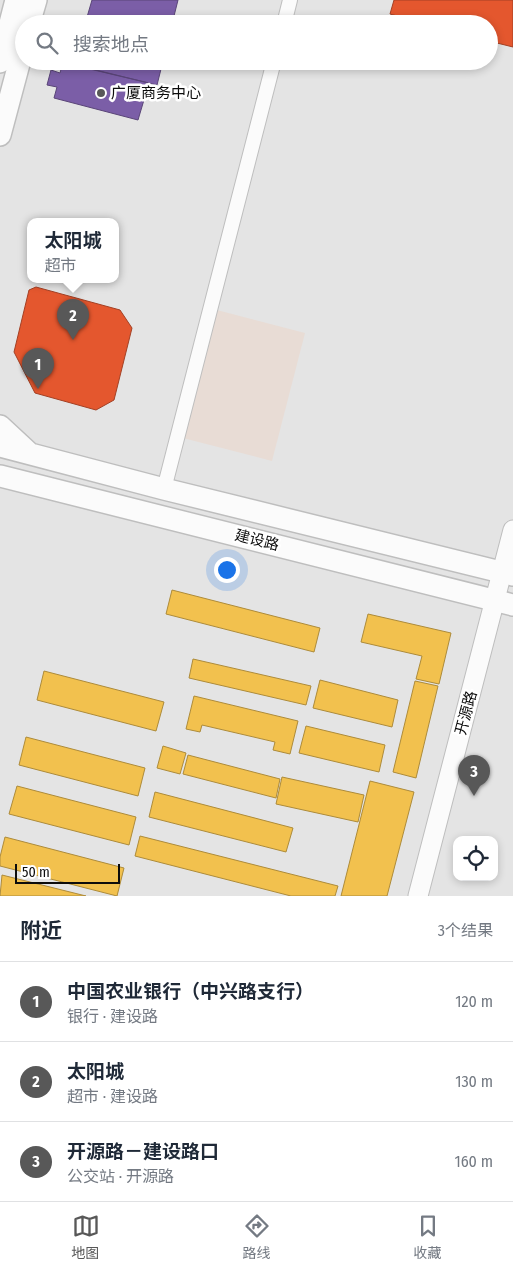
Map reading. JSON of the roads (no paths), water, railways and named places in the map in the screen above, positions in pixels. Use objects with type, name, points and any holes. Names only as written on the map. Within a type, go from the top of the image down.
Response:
[{"type":"main road","points":[[0,62],[16,0]]},
{"type":"main road","points":[[32,15],[36,0]]},
{"type":"main road","points":[[0,135],[17,70]]},
{"type":"main road","points":[[0,426],[30,454]]},
{"type":"main road","name":"建设路","points":[[0,446],[164,489],[508,574]]},
{"type":"main road","name":"建设路","points":[[0,476],[504,603]]},
{"type":"main road","name":"开源路","points":[[418,896],[504,603],[513,530]]},
{"type":"street","points":[[286,15],[290,0]]},
{"type":"street","points":[[164,489],[272,70]]},
{"type":"place","name":"广厦商务中心","points":[[101,93]]},
{"type":"place","name":"太阳城","points":[[73,340]]},
{"type":"place","name":"中国农业银行（中兴路支行）","points":[[38,389]]},
{"type":"place","name":"开源路－建设路口","points":[[474,796]]}]
